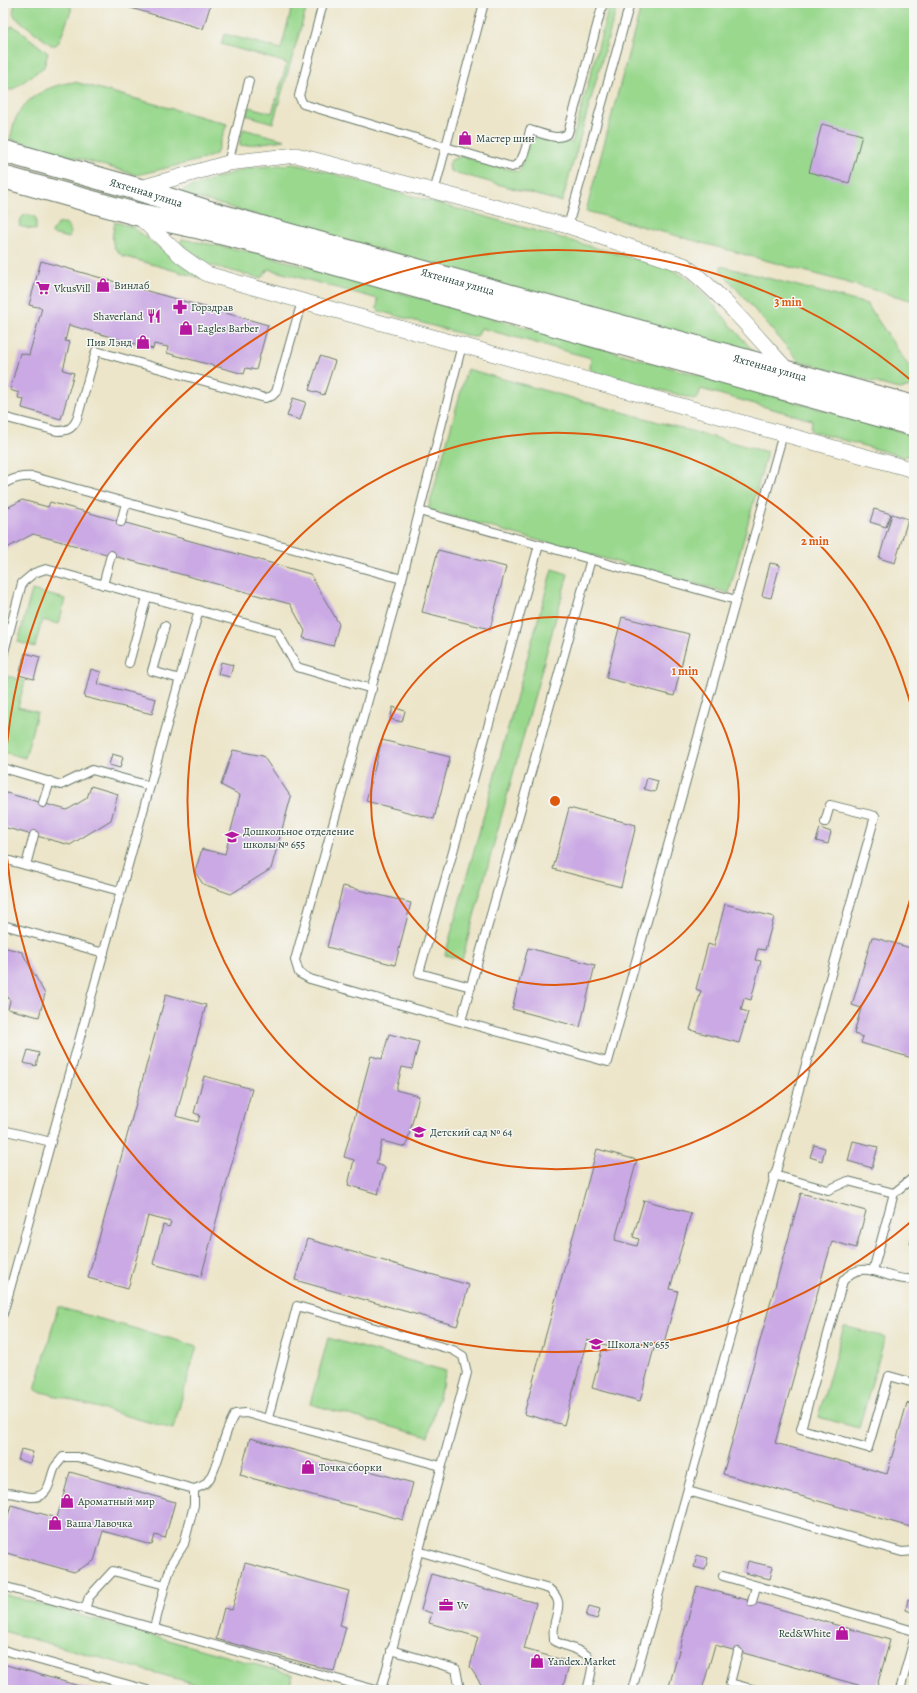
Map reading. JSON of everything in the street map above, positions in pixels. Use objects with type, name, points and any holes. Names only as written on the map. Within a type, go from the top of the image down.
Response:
[{"type":"street","name":"Яхтенная улица","points":[[3,151],[137,189],[265,228],[914,407]]},
{"type":"street","points":[[137,189],[228,164],[296,155],[568,226],[684,265],[696,274],[712,290],[789,372]]},
{"type":"street","name":"Яхтенная улица","points":[[3,177],[136,214],[260,243],[914,425]]},
{"type":"street","points":[[136,214],[180,255],[207,274],[914,470]]},
{"type":"lane","points":[[323,3],[299,96],[303,104],[512,167],[516,166],[522,159],[530,130],[556,137],[565,136],[568,133],[603,3]]},
{"type":"lane","points":[[434,192],[484,3]]},
{"type":"lane","points":[[568,226],[630,3]]},
{"type":"lane","points":[[228,164],[249,81]]},
{"type":"lane","points":[[3,416],[57,431],[66,431],[74,427],[78,419],[96,351],[265,398],[272,396],[276,392],[302,301]]},
{"type":"lane","points":[[462,345],[402,579],[295,960],[299,973],[310,979],[608,1062],[783,434]]},
{"type":"lane","points":[[3,484],[12,479],[24,476],[34,477],[402,579]]},
{"type":"lane","points":[[120,522],[126,503]]},
{"type":"lane","points":[[419,511],[736,600]]},
{"type":"lane","points":[[471,987],[419,972],[539,545]]},
{"type":"lane","points":[[103,585],[111,555]]},
{"type":"lane","points":[[461,1021],[591,560]]},
{"type":"lane","points":[[3,656],[22,583],[34,573],[46,569],[277,632],[298,666],[372,689]]},
{"type":"lane","points":[[129,663],[147,597]]},
{"type":"lane","points":[[3,1314],[5,1300],[104,953],[199,610]]},
{"type":"lane","points":[[164,626],[152,670],[180,679]]},
{"type":"lane","points":[[3,768],[61,785],[92,770],[150,786]]},
{"type":"lane","points":[[43,803],[50,782]]},
{"type":"lane","points":[[632,1690],[874,816],[830,805],[825,822]]},
{"type":"lane","points":[[26,865],[34,835]]},
{"type":"lane","points":[[3,858],[120,891]]},
{"type":"lane","points":[[3,925],[104,953]]},
{"type":"lane","points":[[3,1130],[50,1142]]},
{"type":"lane","points":[[774,1175],[828,1190],[848,1181],[894,1193]]},
{"type":"lane","points":[[873,1271],[894,1193],[914,1177]]},
{"type":"lane","points":[[914,1279],[905,1280],[861,1269],[850,1272],[843,1281],[801,1429],[868,1448],[888,1376],[914,1383]]},
{"type":"lane","points":[[268,1418],[297,1306],[453,1350],[463,1356],[467,1373],[381,1690]]},
{"type":"lane","points":[[3,1493],[16,1493],[32,1497],[43,1494],[50,1485],[55,1467],[63,1457],[76,1457],[194,1489],[205,1484],[213,1472],[228,1423],[235,1414],[246,1413],[441,1466]]},
{"type":"lane","points":[[154,1628],[172,1563],[184,1544],[194,1505],[194,1489]]},
{"type":"lane","points":[[688,1491],[902,1552],[914,1551]]},
{"type":"lane","points":[[418,1551],[549,1589],[553,1592],[556,1595],[559,1605],[553,1629],[554,1640],[563,1646],[582,1652],[591,1658],[593,1667],[587,1690]]},
{"type":"lane","points":[[85,1609],[89,1597],[114,1571],[165,1585]]},
{"type":"lane","points":[[723,1576],[914,1631]]},
{"type":"lane","points":[[3,1586],[376,1690]]},
{"type":"lane","points":[[752,1602],[756,1586]]},
{"type":"lane","points":[[900,1690],[914,1639]]},
{"type":"lane","points":[[3,1650],[147,1690]]},
{"type":"lane","points":[[391,1650],[456,1669],[460,1690]]},
{"type":"lane","points":[[738,1652],[730,1683],[756,1690]]},
{"type":"green space","points":[[15,3],[71,3],[71,11],[59,42],[56,45],[51,45],[15,17],[13,12]]},
{"type":"green space","points":[[293,3],[308,3],[273,123],[246,115],[249,107],[272,113],[287,63],[221,44],[224,34],[281,49]]},
{"type":"green space","points":[[610,3],[618,3],[562,202],[450,171],[449,165],[451,160],[462,156],[519,172],[530,140],[540,136],[572,143]]},
{"type":"green space","points":[[642,3],[914,3],[914,301],[586,211]]},
{"type":"green space","points":[[11,26],[15,27],[48,53],[44,67],[12,90],[3,89],[3,56],[5,39],[7,31]]},
{"type":"green space","points":[[75,82],[227,124],[216,154],[204,159],[137,175],[10,139],[16,118],[26,103],[33,97],[49,88]]},
{"type":"green space","points":[[243,129],[285,140],[240,146]]},
{"type":"green space","points":[[293,164],[313,168],[671,269],[691,281],[713,304],[758,357],[183,194],[183,190],[187,188],[247,168]]},
{"type":"green space","points":[[24,215],[31,215],[36,218],[36,230],[19,226]]},
{"type":"green space","points":[[115,222],[133,227],[176,261],[204,279],[123,256],[115,249],[113,241]]},
{"type":"green space","points":[[65,223],[70,229],[69,238],[52,234],[56,226]]},
{"type":"green space","points":[[182,239],[257,253],[914,435],[914,448],[912,448],[909,455],[904,457],[814,432],[811,430],[812,420],[701,389],[697,399],[694,399],[592,371],[590,369],[591,358],[481,328],[477,337],[473,337],[379,311],[377,309],[378,299],[268,269],[263,277],[259,278],[209,265],[180,243]]},
{"type":"green space","points":[[721,266],[867,304],[914,374],[914,384],[908,388],[898,389],[799,361],[721,271]]},
{"type":"green space","points":[[467,369],[767,452],[729,593],[428,510]]},
{"type":"green space","points":[[552,569],[568,574],[462,960],[445,955]]},
{"type":"green space","points":[[32,590],[65,599],[59,624],[42,620],[35,647],[18,642]]},
{"type":"green space","points":[[8,676],[25,681],[18,707],[37,712],[25,758],[3,752],[3,695]]},
{"type":"green space","points":[[58,1307],[197,1346],[173,1429],[35,1390]]},
{"type":"green space","points":[[844,1326],[885,1337],[859,1428],[818,1417]]},
{"type":"green space","points":[[328,1338],[446,1371],[428,1437],[310,1404]]},
{"type":"green space","points":[[3,1594],[293,1675],[289,1690],[218,1690],[3,1631]]},
{"type":"building","points":[[125,3],[211,3],[203,29],[124,6]]},
{"type":"building","points":[[822,124],[862,135],[849,183],[809,172]]},
{"type":"building","points":[[41,261],[268,325],[256,370],[246,368],[244,374],[167,353],[168,347],[154,344],[153,349],[69,325],[65,341],[70,342],[63,370],[74,373],[61,419],[22,408],[24,399],[18,398],[19,393],[10,390],[20,353],[29,355],[42,308],[29,305]]},
{"type":"building","points":[[320,356],[335,361],[324,395],[309,390]]},
{"type":"building","points":[[293,398],[306,402],[300,420],[287,416]]},
{"type":"building","points":[[22,500],[48,507],[50,502],[310,574],[339,624],[333,646],[303,638],[305,631],[290,604],[33,534],[7,548],[3,562],[3,510]]},
{"type":"building","points":[[874,509],[891,514],[886,527],[870,522]]},
{"type":"building","points":[[892,514],[908,519],[895,563],[879,558]]},
{"type":"building","points":[[438,550],[506,567],[490,629],[422,612]]},
{"type":"building","points":[[770,563],[780,565],[771,598],[762,596]]},
{"type":"building","points":[[622,617],[689,634],[674,696],[606,678]]},
{"type":"building","points":[[25,653],[40,657],[34,679],[19,675]]},
{"type":"building","points":[[221,662],[233,665],[230,677],[218,674]]},
{"type":"building","points":[[91,669],[101,672],[98,684],[156,699],[152,714],[84,697]]},
{"type":"building","points":[[393,707],[405,711],[402,722],[390,719]]},
{"type":"building","points":[[382,740],[450,757],[434,819],[366,801]]},
{"type":"building","points":[[233,750],[263,756],[291,797],[271,869],[231,894],[203,884],[195,872],[202,849],[225,854],[240,795],[221,785]]},
{"type":"building","points":[[112,754],[123,757],[120,768],[109,765]]},
{"type":"building","points":[[647,778],[658,781],[655,792],[644,789]]},
{"type":"building","points":[[91,786],[118,794],[111,820],[70,845],[3,827],[3,792],[67,810],[87,798]]},
{"type":"building","points":[[569,808],[636,825],[621,887],[553,869]]},
{"type":"building","points":[[820,828],[831,832],[828,844],[816,841]]},
{"type":"building","points":[[343,886],[411,903],[395,965],[327,947]]},
{"type":"building","points":[[725,904],[774,917],[765,950],[758,949],[755,960],[761,961],[751,1000],[744,998],[741,1010],[748,1012],[739,1043],[690,1030],[701,991],[696,989],[708,944],[714,946]]},
{"type":"building","points":[[872,937],[914,949],[914,1050],[912,1058],[861,1043],[863,1037],[854,1034],[861,1008],[852,1005]]},
{"type":"building","points":[[3,947],[22,952],[45,994],[39,1017],[8,1009],[10,1001],[3,988]]},
{"type":"building","points":[[528,948],[595,965],[580,1027],[512,1009]]},
{"type":"building","points":[[166,994],[206,1005],[176,1116],[198,1122],[200,1115],[194,1113],[204,1076],[252,1089],[201,1277],[153,1264],[163,1225],[169,1227],[171,1222],[148,1216],[128,1289],[88,1278]]},
{"type":"building","points":[[389,1034],[419,1042],[412,1069],[402,1067],[396,1090],[419,1096],[406,1147],[382,1141],[376,1164],[385,1167],[378,1194],[348,1185],[354,1160],[344,1157],[371,1056],[382,1059]]},
{"type":"building","points":[[28,1050],[39,1053],[36,1066],[24,1063]]},
{"type":"building","points":[[853,1141],[878,1147],[872,1168],[848,1161]]},
{"type":"building","points":[[814,1145],[825,1148],[822,1161],[810,1157]]},
{"type":"building","points":[[597,1149],[637,1160],[615,1240],[637,1246],[639,1239],[633,1237],[644,1200],[691,1213],[670,1289],[678,1291],[662,1350],[654,1348],[640,1401],[592,1388],[602,1350],[608,1351],[610,1346],[587,1340],[564,1425],[524,1414]]},
{"type":"building","points":[[801,1193],[866,1211],[856,1248],[832,1241],[775,1443],[887,1474],[907,1403],[914,1405],[914,1528],[723,1474]]},
{"type":"building","points":[[914,1230],[914,1245],[910,1244]]},
{"type":"building","points":[[307,1239],[469,1285],[457,1326],[295,1280]]},
{"type":"building","points":[[250,1438],[413,1483],[403,1520],[240,1475]]},
{"type":"building","points":[[21,1449],[33,1452],[30,1463],[18,1460]]},
{"type":"building","points":[[70,1472],[175,1502],[165,1538],[155,1535],[152,1545],[103,1531],[94,1561],[74,1572],[3,1552],[3,1534],[11,1505],[57,1518]]},
{"type":"building","points":[[697,1555],[708,1558],[705,1570],[694,1567]]},
{"type":"building","points":[[748,1561],[773,1567],[770,1579],[745,1573]]},
{"type":"building","points":[[245,1563],[349,1591],[340,1625],[346,1627],[334,1671],[216,1639],[224,1608],[232,1610]]},
{"type":"building","points":[[431,1574],[536,1603],[524,1649],[570,1662],[562,1690],[495,1690],[482,1686],[470,1667],[478,1637],[429,1623],[432,1613],[421,1610]]},
{"type":"building","points":[[697,1586],[890,1640],[876,1690],[715,1645],[702,1690],[668,1690]]},
{"type":"building","points":[[908,1599],[914,1601],[914,1613],[906,1610]]},
{"type":"building","points":[[589,1606],[600,1609],[597,1619],[586,1616]]},
{"type":"building","points":[[3,1664],[93,1690],[3,1690]]},
{"type":"place","name":"Мастер шин","points":[[465,138]]},
{"type":"place","name":"Винлаб","points":[[103,285]]},
{"type":"place","name":"VkusVill","points":[[43,288]]},
{"type":"place","name":"Горздрав","points":[[180,307]]},
{"type":"place","name":"Shaverland","points":[[154,316]]},
{"type":"place","name":"Eagles Barber","points":[[186,328]]},
{"type":"place","name":"Пив Лэнд","points":[[143,342]]},
{"type":"place","name":"Дошкольное отделение школы № 655","points":[[232,837]]},
{"type":"place","name":"Детский сад № 64","points":[[419,1132]]},
{"type":"place","name":"Школа № 655","points":[[596,1344]]},
{"type":"place","name":"Точка сборки","points":[[308,1467]]},
{"type":"place","name":"Ароматный мир","points":[[67,1501]]},
{"type":"place","name":"Ваша Лавочка","points":[[55,1523]]},
{"type":"place","name":"Vv","points":[[446,1605]]},
{"type":"place","name":"Red&White","points":[[842,1633]]},
{"type":"place","name":"Yandex.Market","points":[[537,1661]]}]
